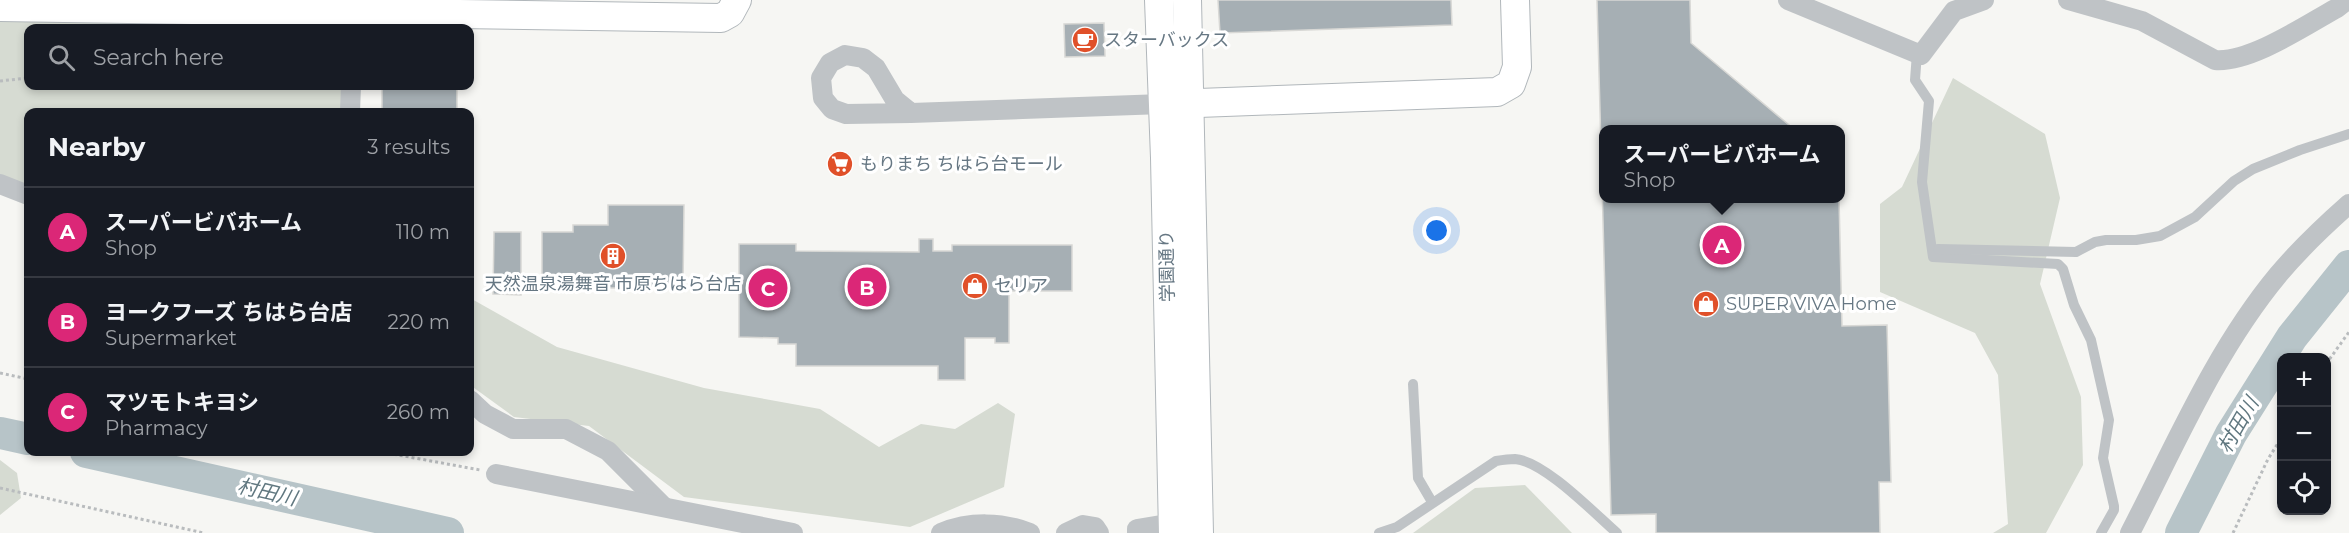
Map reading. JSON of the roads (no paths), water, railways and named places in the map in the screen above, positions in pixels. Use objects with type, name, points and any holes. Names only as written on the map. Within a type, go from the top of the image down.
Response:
[{"type":"street","points":[[0,7],[358,13],[512,7],[721,18],[730,13],[737,0]]},
{"type":"street","name":"学園通り","points":[[1159,0],[1176,104],[1199,533]]},
{"type":"street","name":"学園通り","points":[[1173,528],[1176,104],[1187,0]]},
{"type":"street","points":[[911,113],[1497,92],[1511,84],[1517,67],[1515,0]]},
{"type":"street","points":[[1788,0],[1921,55],[1954,10],[1984,0]]},
{"type":"street","points":[[2068,0],[2142,21],[2215,60],[2228,61],[2266,46],[2337,8],[2347,0]]},
{"type":"street","points":[[2107,11],[2129,0]]},
{"type":"street","points":[[350,108],[351,90]]},
{"type":"street","points":[[0,184],[24,193]]},
{"type":"street","points":[[2130,533],[2213,371],[2246,318],[2278,275],[2349,204]]},
{"type":"street","points":[[474,404],[486,414],[513,429],[566,429],[608,451],[663,506]]},
{"type":"street","points":[[496,474],[793,533]]},
{"type":"street","points":[[941,533],[962,525],[985,525],[1013,527],[1030,533]]},
{"type":"street","points":[[1066,533],[1083,525],[1095,527],[1100,533]]},
{"type":"street","points":[[1137,533],[1137,530],[1148,526],[1173,528]]},
{"type":"lane","points":[[1917,53],[1915,80],[1929,100],[1922,183],[1933,257],[2058,264],[2063,269],[2074,305],[2091,340],[2109,420],[2103,458],[2114,506],[2101,533]]},
{"type":"lane","points":[[1938,249],[2076,252],[2095,242],[2160,236],[2194,217],[2234,181],[2253,169],[2349,134]]},
{"type":"lane","points":[[1413,384],[1418,478],[1432,502]]},
{"type":"lane","points":[[1379,533],[1396,527],[1496,461],[1515,459],[1532,464],[1546,472],[1617,533]]},
{"type":"waterway","name":"村田川","points":[[2181,533],[2231,434],[2292,337],[2349,266]]},
{"type":"waterway","name":"村田川","points":[[0,433],[24,438]]},
{"type":"waterway","name":"村田川","points":[[104,456],[448,533]]},
{"type":"place","name":"スターバックス","points":[[1085,40]]},
{"type":"place","name":"もりまち ちはら台モール","points":[[840,164]]},
{"type":"place","name":"スーパービバホーム","points":[[1722,245]]},
{"type":"place","name":"天然温泉湯舞音 市原ちはら台店","points":[[613,256]]},
{"type":"place","name":"セリア","points":[[975,286]]},
{"type":"place","name":"ヨークフーズ ちはら台店","points":[[867,287]]},
{"type":"place","name":"マツモトキヨシ","points":[[768,288]]},
{"type":"place","name":"SUPER VIVA Home","points":[[1706,304]]}]
